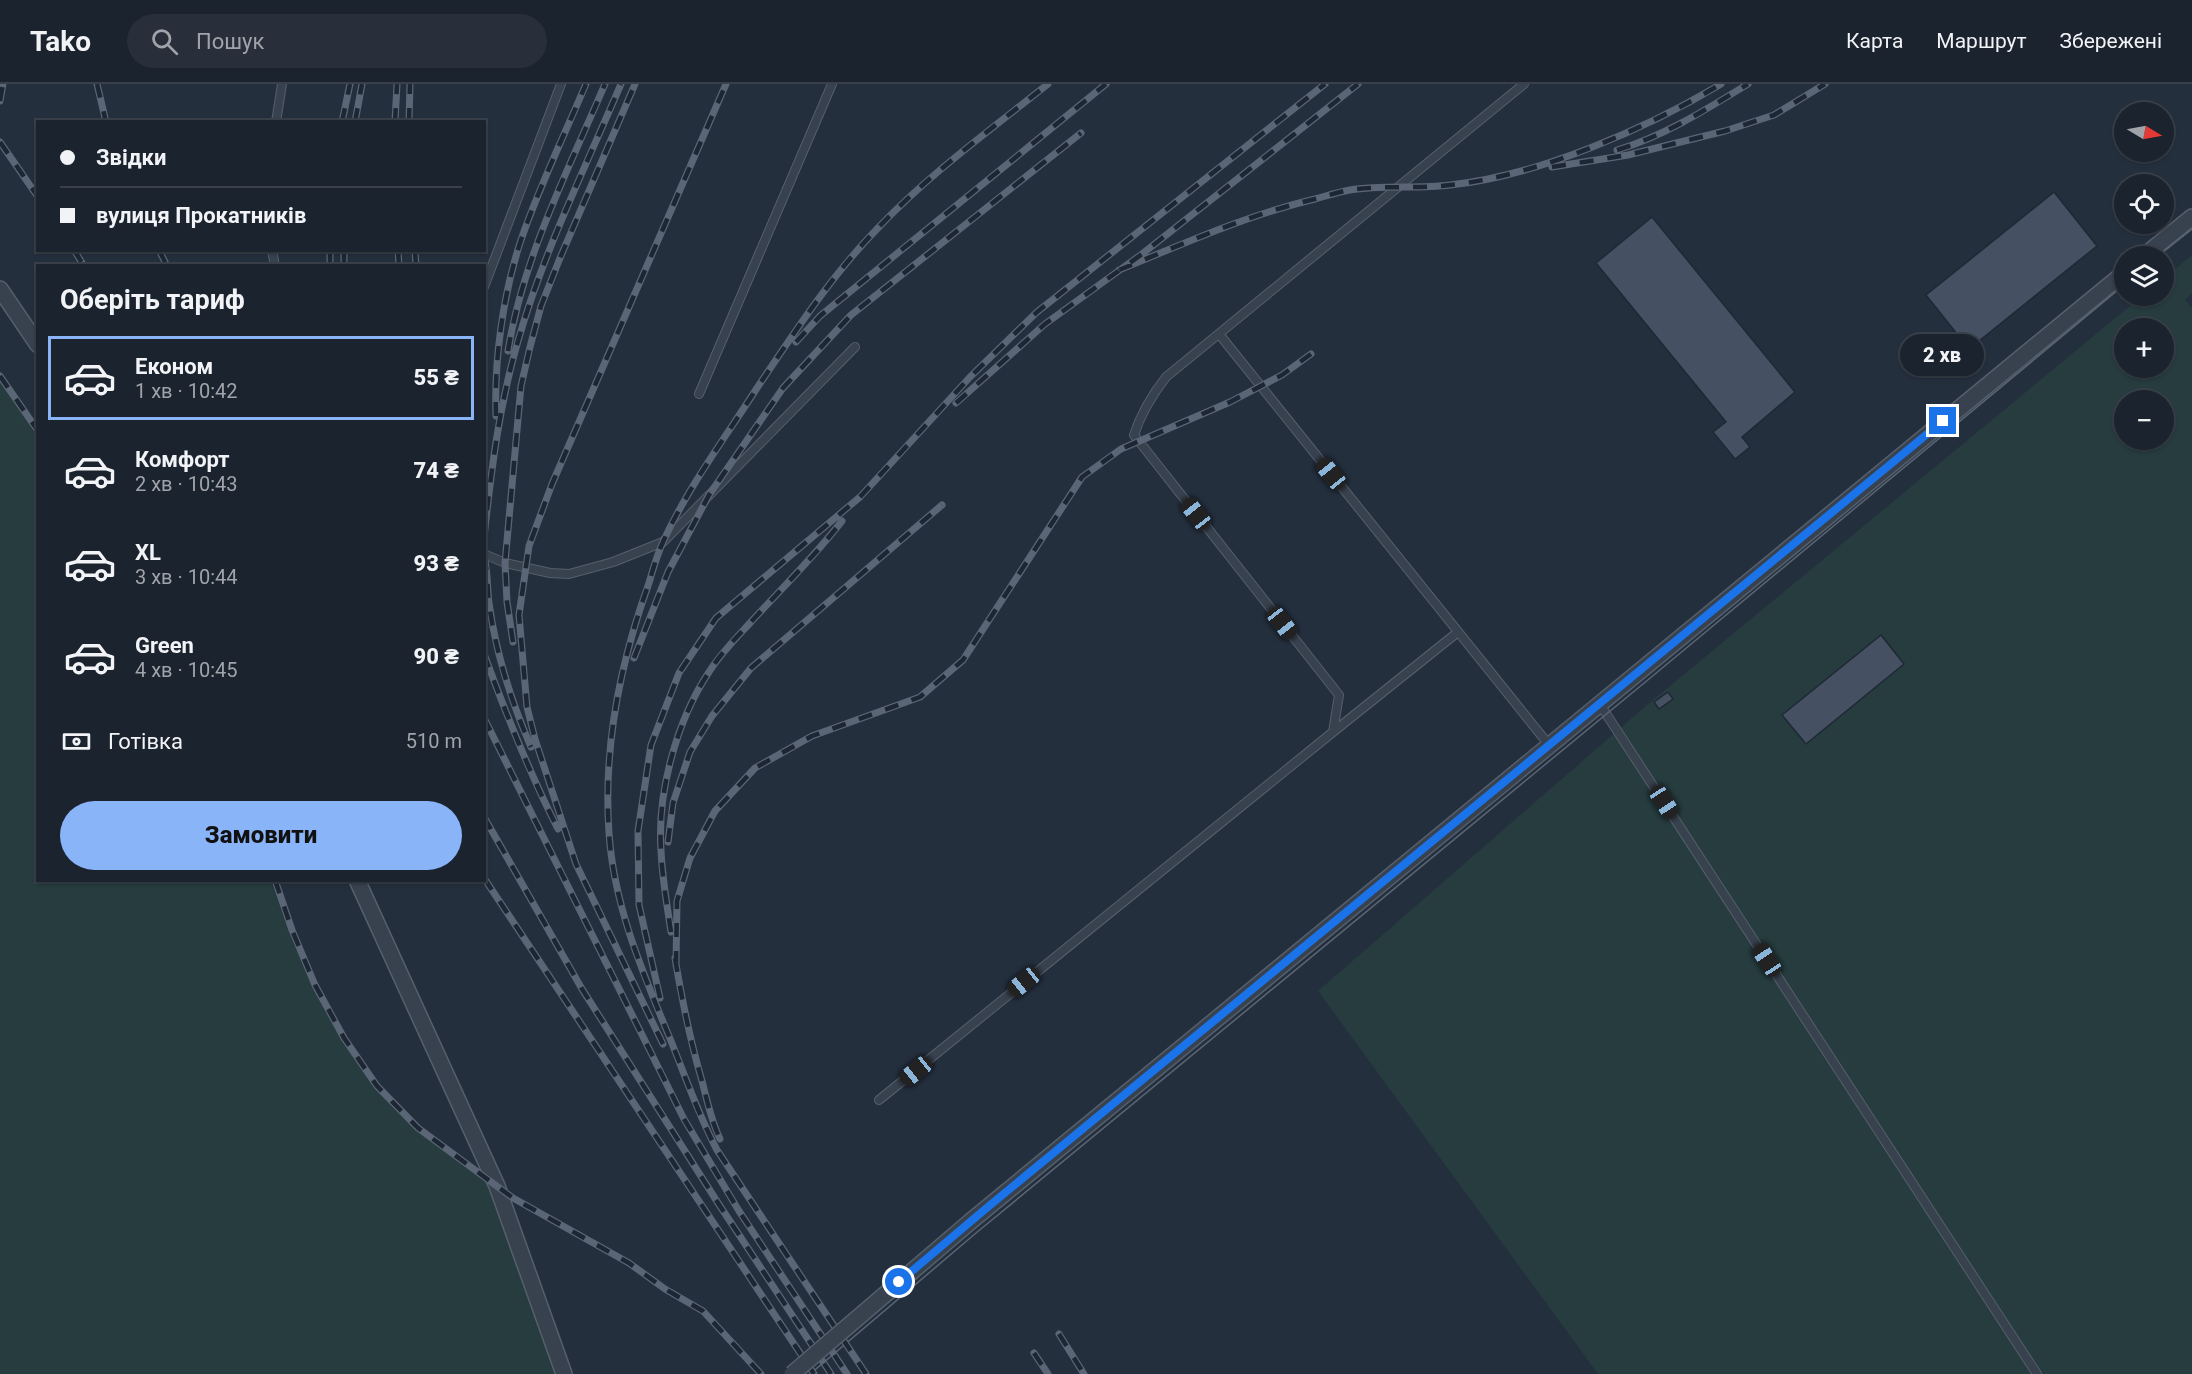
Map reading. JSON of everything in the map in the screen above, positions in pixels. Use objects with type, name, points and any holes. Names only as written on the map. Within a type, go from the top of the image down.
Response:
[{"type":"street","points":[[2156,246],[2192,217]]},
{"type":"street","points":[[792,1374],[971,1221],[2114,281]]},
{"type":"street","points":[[0,289],[36,342]]},
{"type":"street","points":[[358,882],[497,1186],[564,1374]]},
{"type":"lane","points":[[276,120],[282,84]]},
{"type":"lane","points":[[486,282],[561,84]]},
{"type":"lane","points":[[699,394],[832,84]]},
{"type":"lane","points":[[1333,732],[1339,695],[1134,435],[1151,396],[1166,377],[1524,84]]},
{"type":"lane","points":[[1219,334],[1549,745]]},
{"type":"lane","points":[[486,555],[504,563],[549,573],[569,574],[613,562],[663,542],[855,347]]},
{"type":"lane","points":[[879,1100],[1458,632]]},
{"type":"lane","points":[[1599,704],[2037,1374]]},
{"type":"green space","points":[[2192,255],[2192,293],[2185,300],[2192,308],[2192,1374],[1598,1374],[1318,991],[1648,704],[2114,319],[2114,378],[2174,378],[2174,318],[2115,318],[2130,306],[2174,306],[2174,270]]},
{"type":"green space","points":[[0,380],[36,435],[36,882],[271,882],[289,932],[313,986],[342,1040],[375,1087],[417,1131],[494,1189],[558,1374],[0,1374]]},
{"type":"building","points":[[2054,192],[2097,246],[1969,349],[1926,295]]},
{"type":"building","points":[[1652,217],[1795,392],[1742,437],[1750,447],[1735,459],[1713,432],[1726,422],[1596,263]]},
{"type":"building","points":[[1881,635],[1904,664],[1806,744],[1782,715]]},
{"type":"building","points":[[1668,692],[1673,699],[1659,709],[1654,702]]},
{"type":"tram line","points":[[2171,246],[2192,229]]},
{"type":"tram line","points":[[810,1374],[976,1233],[2114,293]]},
{"type":"railway","points":[[0,101],[3,84]]},
{"type":"railway","points":[[97,84],[106,120]]},
{"type":"railway","points":[[342,120],[350,84]]},
{"type":"railway","points":[[355,120],[362,84]]},
{"type":"railway","points":[[395,120],[397,84]]},
{"type":"railway","points":[[409,120],[410,84]]},
{"type":"railway","points":[[496,416],[498,350],[509,282],[521,240],[536,201],[586,84]]},
{"type":"railway","points":[[508,351],[524,282],[536,248],[605,84]]},
{"type":"railway","points":[[486,522],[501,414],[511,365],[528,308],[552,243],[621,84]]},
{"type":"railway","points":[[513,642],[507,602],[505,563],[521,386],[541,306],[635,84]]},
{"type":"railway","points":[[663,1044],[576,864],[535,739],[527,707],[519,615],[529,546],[552,484],[726,84]]},
{"type":"railway","points":[[866,1374],[717,1150],[650,990],[623,913],[612,860],[608,801],[611,738],[630,644],[661,547],[695,482],[757,388],[829,285],[877,229],[938,172],[1048,84]]},
{"type":"railway","points":[[796,342],[820,316],[1106,84]]},
{"type":"railway","points":[[660,998],[639,905],[638,831],[651,745],[679,673],[716,618],[860,497],[970,377],[1037,312],[1325,84]]},
{"type":"railway","points":[[956,403],[1045,324],[1142,254],[1358,84]]},
{"type":"railway","points":[[1119,270],[1240,222],[1337,193],[1387,187],[1450,185],[1484,180],[1554,161],[1659,118],[1721,84]]},
{"type":"railway","points":[[1617,150],[1668,130],[1748,84]]},
{"type":"railway","points":[[1552,167],[1628,155],[1725,131],[1774,115],[1825,84]]},
{"type":"railway","points":[[634,658],[668,572],[709,495],[783,388],[851,315],[1081,133]]},
{"type":"railway","points":[[0,142],[36,194]]},
{"type":"railway","points":[[75,252],[83,264]]},
{"type":"railway","points":[[160,252],[166,264]]},
{"type":"railway","points":[[330,252],[330,264]]},
{"type":"railway","points":[[344,252],[344,264]]},
{"type":"railway","points":[[398,252],[399,264]]},
{"type":"railway","points":[[415,252],[416,264]]},
{"type":"railway","points":[[676,965],[677,901],[690,858],[715,811],[755,768],[812,736],[920,697],[963,660],[1082,477],[1121,449],[1230,402],[1282,375],[1311,354]]},
{"type":"railway","points":[[0,376],[36,428]]},
{"type":"railway","points":[[668,842],[673,803],[690,752],[712,716],[751,668],[942,505]]},
{"type":"railway","points":[[671,932],[662,860],[662,804],[672,757],[687,712],[709,672],[723,653],[842,521]]},
{"type":"railway","points":[[486,568],[489,603],[500,659],[531,747]]},
{"type":"railway","points":[[486,659],[518,743],[558,829]]},
{"type":"railway","points":[[486,722],[684,1119],[739,1211],[847,1374]]},
{"type":"railway","points":[[486,821],[582,989],[718,1203],[831,1374]]},
{"type":"railway","points":[[486,881],[814,1374]]},
{"type":"railway","points":[[276,882],[292,930],[315,985],[344,1038],[377,1086],[418,1128],[513,1198],[629,1263],[665,1289],[703,1311],[761,1374]]},
{"type":"railway","points":[[675,958],[694,1050],[720,1139]]},
{"type":"railway","points":[[1059,1334],[1084,1374]]},
{"type":"railway","points":[[1034,1353],[1048,1374]]},
{"type":"route","points":[[899,1282],[1943,421]]}]
